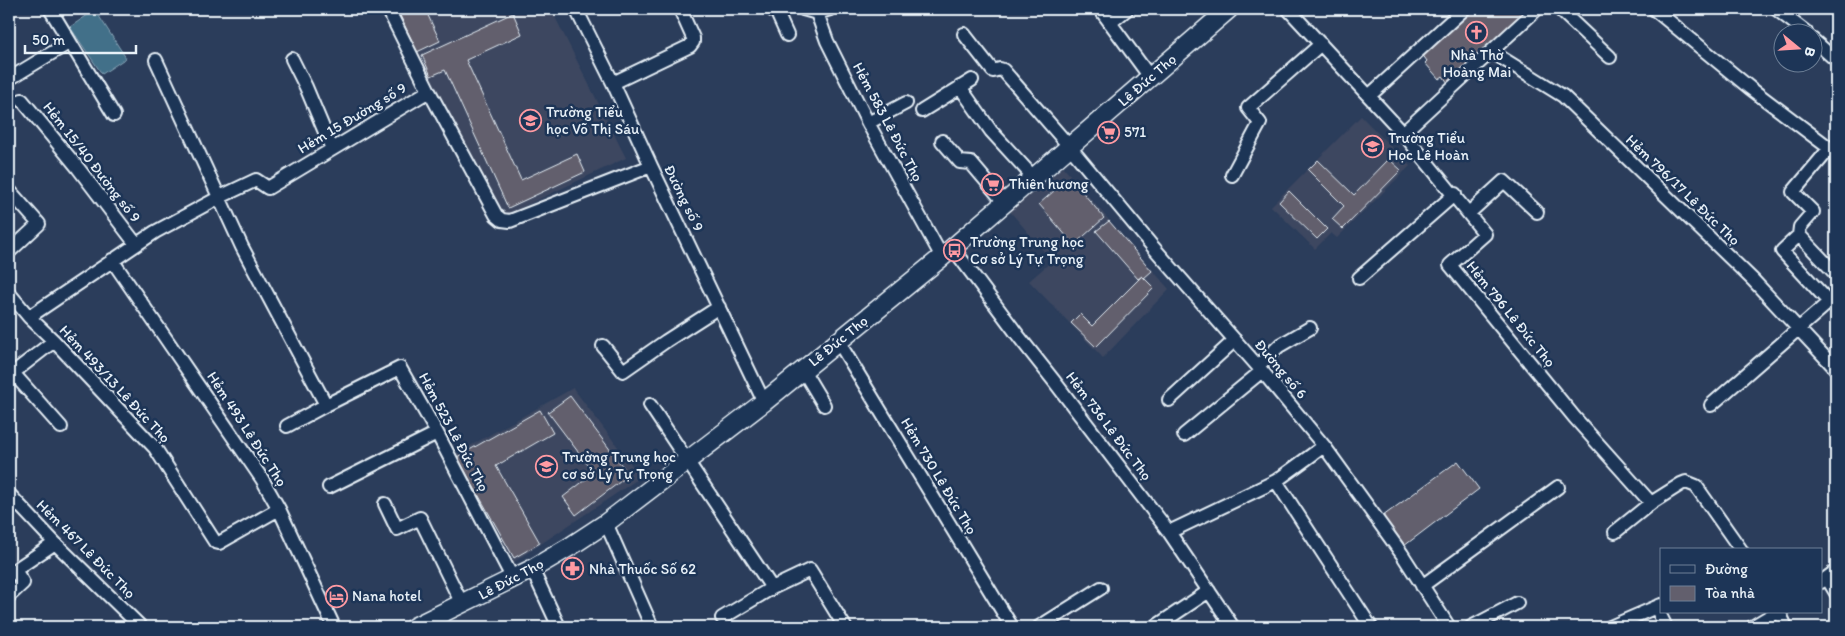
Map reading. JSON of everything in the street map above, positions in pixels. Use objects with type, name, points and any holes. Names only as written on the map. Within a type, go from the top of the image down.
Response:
[{"type":"main road","name":"Lê Đức Thọ","points":[[414,627],[532,569],[606,523],[764,402],[948,252],[1228,9]]},
{"type":"street","points":[[50,9],[114,115]]},
{"type":"street","points":[[388,9],[429,91]]},
{"type":"street","name":"Đường số 9","points":[[576,9],[764,402]]},
{"type":"street","points":[[613,83],[690,46],[693,38],[680,9]]},
{"type":"street","points":[[771,9],[777,13],[787,35]]},
{"type":"street","points":[[803,9],[817,13],[830,9]]},
{"type":"street","points":[[1100,9],[1150,77]]},
{"type":"street","points":[[1110,23],[1127,9]]},
{"type":"street","name":"Hẻm 796 Lê Đức Thọ","points":[[1288,9],[1403,133],[1455,194],[1485,234],[1450,265],[1575,418],[1650,502]]},
{"type":"street","points":[[1369,96],[1464,9]]},
{"type":"street","points":[[1403,133],[1537,9]]},
{"type":"street","points":[[1559,9],[1610,57]]},
{"type":"street","points":[[1654,9],[1750,88],[1833,151],[1793,192],[1813,212],[1800,227],[1799,235],[1782,251],[1833,299],[1711,405]]},
{"type":"street","points":[[1776,9],[1793,22]]},
{"type":"street","name":"Hẻm 583 Lê Đức Thọ","points":[[817,13],[827,41],[868,123],[948,252]]},
{"type":"street","name":"Đường số 6","points":[[964,34],[993,71],[1003,70],[1324,446],[1402,554],[1449,627]]},
{"type":"street","points":[[9,79],[70,42]]},
{"type":"street","points":[[1232,175],[1260,123],[1248,108],[1321,44]]},
{"type":"street","points":[[1822,48],[1836,60]]},
{"type":"street","name":"Hẻm 796/17 Lê Đức Thọ","points":[[1492,52],[1563,96],[1753,280],[1836,369]]},
{"type":"street","points":[[292,59],[306,87],[332,150]]},
{"type":"street","points":[[156,60],[242,247],[326,405],[287,426]]},
{"type":"street","points":[[922,111],[972,80]]},
{"type":"street","points":[[960,87],[991,131],[1034,179]]},
{"type":"street","name":"Hẻm 15 Đường số 9","points":[[29,318],[136,244],[220,197],[256,180],[268,188],[429,91],[496,216],[502,220],[510,221],[651,166]]},
{"type":"street","name":"Hẻm 15/40 Đường số 9","points":[[22,100],[78,168],[136,244]]},
{"type":"street","points":[[868,123],[906,103]]},
{"type":"street","points":[[942,141],[960,162],[971,163],[1005,202]]},
{"type":"street","points":[[1469,213],[1504,181],[1537,212]]},
{"type":"street","points":[[9,190],[39,224],[9,252]]},
{"type":"street","points":[[1359,278],[1455,194]]},
{"type":"street","points":[[1799,235],[1836,274]]},
{"type":"street","name":"Hẻm 736 Lê Đức Thọ","points":[[948,252],[1054,381],[1169,532],[1233,627]]},
{"type":"street","name":"Hẻm 493 Lê Đức Thọ","points":[[112,260],[256,471],[279,509],[334,627]]},
{"type":"street","name":"Hẻm 493/13 Lê Đức Thọ","points":[[9,293],[29,318],[54,341],[154,448],[215,542],[219,543],[279,509]]},
{"type":"street","points":[[603,346],[623,371],[719,307]]},
{"type":"street","points":[[1184,436],[1260,369],[1279,346],[1310,328]]},
{"type":"street","points":[[1169,400],[1235,340]]},
{"type":"street","points":[[54,341],[11,374],[62,428]]},
{"type":"street","name":"Hẻm 730 Lê Đức Thọ","points":[[838,341],[1008,626]]},
{"type":"street","name":"Hẻm 523 Lê Đức Thọ","points":[[326,405],[400,368],[437,433],[513,579]]},
{"type":"street","points":[[803,370],[824,405]]},
{"type":"street","points":[[650,405],[772,588]]},
{"type":"street","points":[[329,487],[437,433]]},
{"type":"street","points":[[1169,532],[1276,481],[1324,446]]},
{"type":"street","points":[[1276,481],[1371,627]]},
{"type":"street","points":[[1615,532],[1650,502],[1686,482],[1696,486],[1740,548]]},
{"type":"street","points":[[1422,586],[1558,487]]},
{"type":"street","name":"Hẻm 467 Lê Đức Thọ","points":[[9,494],[55,543],[141,627]]},
{"type":"street","points":[[385,504],[397,530],[420,518],[462,604]]},
{"type":"street","points":[[606,523],[652,627]]},
{"type":"street","points":[[9,596],[23,583],[12,572],[55,543]]},
{"type":"street","points":[[532,569],[559,627]]},
{"type":"street","points":[[722,618],[772,588],[810,570],[845,627]]},
{"type":"street","points":[[1828,577],[1836,593]]},
{"type":"street","points":[[1038,627],[1101,588]]},
{"type":"street","points":[[1154,627],[1209,591]]},
{"type":"street","points":[[1470,627],[1517,603]]},
{"type":"street","points":[[1610,627],[1659,606]]},
{"type":"street","points":[[1662,614],[1666,627]]},
{"type":"street","points":[[1752,627],[1775,614]]},
{"type":"street","points":[[1779,614],[1786,627]]},
{"type":"shaded area","name":"Trường Tiểu học Võ Thị Sáu","points":[[392,9],[551,9],[626,158],[508,214],[500,210]]},
{"type":"shaded area","points":[[95,10],[126,58],[102,74],[70,27]]},
{"type":"shaded area","points":[[1361,116],[1410,166],[1337,238],[1331,233],[1315,249],[1271,206]]},
{"type":"shaded area","points":[[1063,167],[1169,289],[1103,358],[1029,281],[1052,261],[1008,209]]},
{"type":"shaded area","name":"Trường Trung học cơ sở Lý Tự Trọng","points":[[573,388],[641,477],[511,564],[454,455]]},
{"type":"building","points":[[363,9],[380,9],[366,16]]},
{"type":"building","points":[[397,9],[425,9],[440,41],[417,52]]},
{"type":"building","name":"Nhà Thờ Hoàng Mai","points":[[1473,9],[1533,9],[1448,83],[1443,76],[1439,79],[1425,63],[1427,61],[1422,54]]},
{"type":"building","points":[[513,13],[522,34],[466,60],[521,180],[577,154],[585,172],[508,208],[445,70],[431,76],[422,55]]},
{"type":"building","points":[[1389,159],[1401,170],[1343,229],[1332,219],[1344,206],[1308,170],[1318,160],[1354,195]]},
{"type":"building","points":[[1070,177],[1104,218],[1074,245],[1039,204]]},
{"type":"building","points":[[1289,191],[1327,229],[1317,239],[1279,202]]},
{"type":"building","points":[[1109,221],[1152,271],[1144,278],[1142,276],[1138,279],[1096,231]]},
{"type":"building","points":[[1142,276],[1154,288],[1096,347],[1071,323],[1080,314],[1092,326]]},
{"type":"building","points":[[570,396],[629,475],[576,515],[563,497],[594,473],[548,412]]},
{"type":"building","points":[[540,410],[553,433],[496,466],[540,543],[514,558],[457,457]]},
{"type":"building","points":[[1458,461],[1479,489],[1400,549],[1379,519]]},
{"type":"place","name":"Nhà Thờ Hoàng Mai","points":[[1477,32]]},
{"type":"place","name":"Trường Tiểu học Võ Thị Sáu","points":[[530,121]]},
{"type":"place","name":"571","points":[[1108,132]]},
{"type":"place","name":"Trường Tiểu Học Lê Hoàn","points":[[1372,147]]},
{"type":"place","name":"Thiên hương","points":[[993,184]]},
{"type":"place","name":"Trường Trung học Cơ sở Lý Tự Trọng","points":[[954,251]]},
{"type":"place","name":"Trường Trung học cơ sở Lý Tự Trọng","points":[[546,466]]},
{"type":"place","name":"Nhà Thuốc Số 62","points":[[573,569]]},
{"type":"place","name":"Nana hotel","points":[[336,596]]}]
